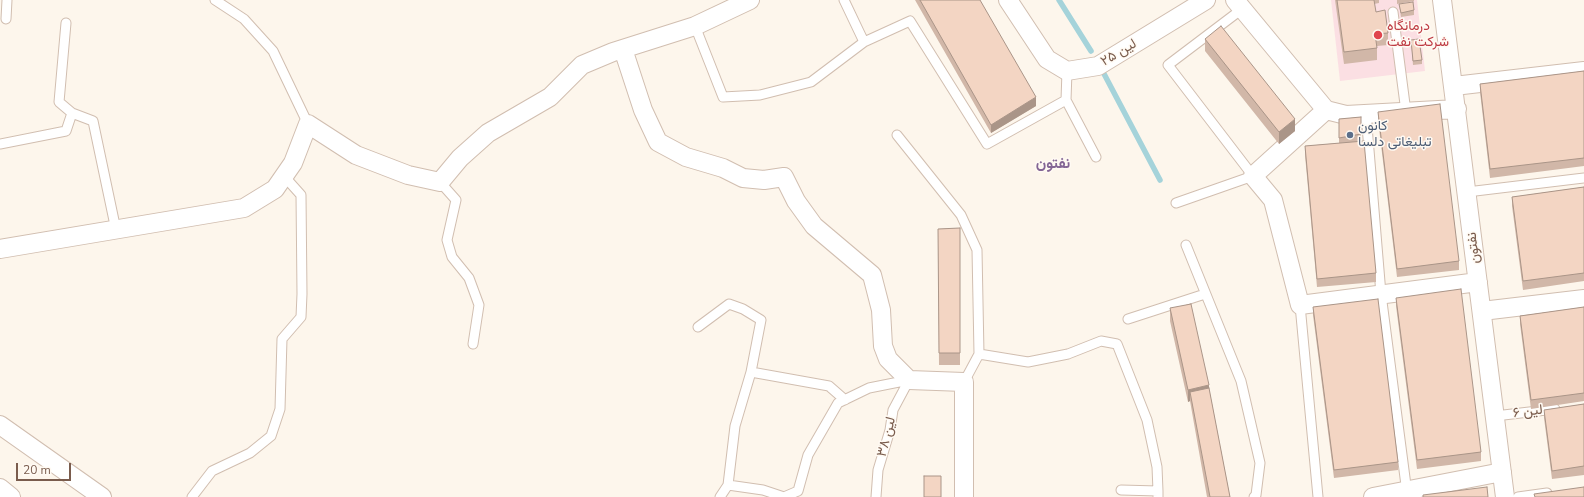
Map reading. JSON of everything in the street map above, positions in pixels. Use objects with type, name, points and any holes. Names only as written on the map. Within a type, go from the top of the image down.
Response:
[{"type":"street","points":[[0,249],[244,208],[275,189],[293,163],[308,124],[356,155],[408,175],[440,182],[460,158],[488,134],[550,97],[582,66],[623,49],[695,26],[750,0]]},
{"type":"street","points":[[1008,0],[1047,59],[1067,71]]},
{"type":"street","name":"لین ۲۵","points":[[1067,71],[1098,66],[1206,0]]},
{"type":"street","name":"نفتون","points":[[1442,0],[1468,192],[1505,497]]},
{"type":"street","points":[[1239,4],[1326,110],[1346,115],[1457,109]]},
{"type":"street","points":[[623,49],[643,110],[658,142],[686,157],[723,168],[743,178],[764,180],[784,177],[796,201],[814,226],[872,275],[881,310],[883,346],[888,359],[909,380],[964,382],[964,497]]},
{"type":"street","points":[[1454,86],[1584,71]]},
{"type":"street","points":[[1326,110],[1253,176],[1273,200],[1300,305],[1478,282]]},
{"type":"street","points":[[1482,311],[1584,299]]},
{"type":"street","points":[[0,425],[102,497]]},
{"type":"street","points":[[1373,497],[1407,494],[1502,472]]},
{"type":"street","points":[[0,488],[11,497]]},
{"type":"lane","points":[[6,19],[7,0]]},
{"type":"lane","points":[[215,0],[244,18],[273,51],[308,124]]},
{"type":"lane","points":[[844,0],[864,42]]},
{"type":"lane","points":[[1176,203],[1253,176],[1168,64],[1239,4]]},
{"type":"lane","points":[[1393,12],[1406,112]]},
{"type":"lane","points":[[695,26],[723,97],[760,95],[811,82],[864,42],[910,21],[987,144],[1066,100]]},
{"type":"lane","points":[[66,23],[59,102],[72,113],[93,121],[116,230]]},
{"type":"lane","points":[[1067,71],[1066,100],[1096,157]]},
{"type":"lane","points":[[0,144],[66,131],[72,113]]},
{"type":"lane","points":[[1366,114],[1381,294],[1407,494]]},
{"type":"lane","points":[[897,135],[961,215],[976,250],[979,354],[964,382]]},
{"type":"lane","points":[[192,497],[212,471],[250,453],[271,436],[280,409],[282,339],[301,317],[302,294],[301,195],[284,176]]},
{"type":"lane","points":[[1468,192],[1584,178]]},
{"type":"lane","points":[[440,182],[456,200],[447,240],[452,257],[469,278],[479,305],[473,344]]},
{"type":"lane","points":[[1186,245],[1241,381],[1260,463],[1256,495],[1254,497]]},
{"type":"lane","points":[[1128,320],[1205,294]]},
{"type":"lane","points":[[698,327],[729,304],[743,309],[761,320],[751,372],[735,426],[728,485],[720,497]]},
{"type":"lane","points":[[1300,305],[1318,497]]},
{"type":"lane","points":[[979,354],[1028,362],[1068,354],[1100,341],[1117,344],[1147,420],[1157,467],[1158,494],[1121,490]]},
{"type":"lane","points":[[751,372],[829,386],[845,400]]},
{"type":"lane","points":[[728,485],[763,490],[784,497],[798,491],[808,455],[838,403],[868,388],[909,380]]},
{"type":"lane","name":"لین ۳۸","points":[[876,497],[878,470],[890,430],[893,410],[909,380]]},
{"type":"lane","name":"لین ۶","points":[[1495,416],[1562,408]]},
{"type":"lane","points":[[1518,497],[1555,492]]},
{"type":"shaded area","name":"درمانگاه شرکت نفت","points":[[1331,0],[1417,0],[1425,71],[1340,81]]},
{"type":"building","points":[[920,0],[980,0],[1036,97],[991,125]]},
{"type":"building","points":[[1337,0],[1374,0],[1376,12],[1385,10],[1388,33],[1375,34],[1377,48],[1344,52]]},
{"type":"building","points":[[1413,2],[1414,10],[1401,13],[1399,4]]},
{"type":"building","points":[[1221,26],[1295,119],[1279,132],[1205,39]]},
{"type":"building","points":[[1419,39],[1422,60],[1413,61],[1411,40]]},
{"type":"building","points":[[1584,71],[1584,158],[1490,169],[1480,84]]},
{"type":"building","points":[[1440,104],[1459,261],[1397,269],[1378,112]]},
{"type":"building","points":[[1361,117],[1361,134],[1339,138],[1339,119]]},
{"type":"building","points":[[1364,141],[1376,273],[1317,279],[1305,146]]},
{"type":"building","points":[[1584,187],[1584,273],[1523,281],[1512,197]]},
{"type":"building","points":[[960,228],[960,353],[939,353],[938,229]]},
{"type":"building","points":[[1461,289],[1481,452],[1417,460],[1396,298]]},
{"type":"building","points":[[1378,299],[1398,462],[1334,470],[1313,307]]},
{"type":"building","points":[[1191,304],[1209,385],[1188,390],[1170,308]]},
{"type":"building","points":[[1584,307],[1584,393],[1531,400],[1520,316]]},
{"type":"building","points":[[1209,388],[1230,497],[1210,497],[1190,392]]},
{"type":"building","points":[[1584,404],[1584,466],[1552,471],[1544,410]]},
{"type":"building","points":[[924,476],[941,476],[941,497],[924,497]]},
{"type":"building","points":[[1487,487],[1488,497],[1423,497],[1423,495]]},
{"type":"building","points":[[1584,487],[1584,497],[1535,497],[1534,494]]},
{"type":"waterway","points":[[1059,0],[1091,51]]},
{"type":"waterway","points":[[1102,70],[1160,180]]},
{"type":"place","name":"درمانگاه شرکت نفت","points":[[1378,35]]},
{"type":"place","name":"کانون تبلیغاتی دلسا","points":[[1350,135]]},
{"type":"district","name":"نفتون","points":[[1053,164]]}]
